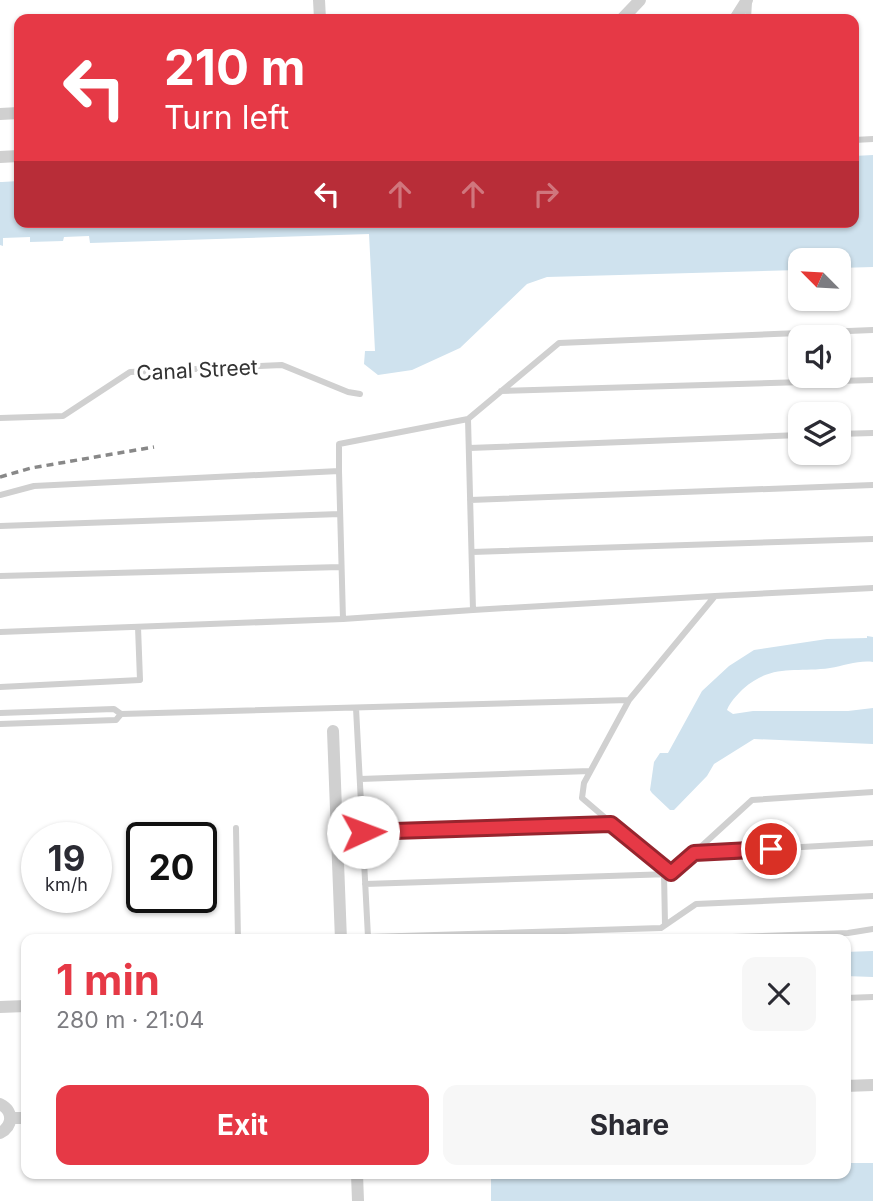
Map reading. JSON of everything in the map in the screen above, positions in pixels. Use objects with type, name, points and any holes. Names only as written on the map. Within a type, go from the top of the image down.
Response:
[{"type":"street","points":[[628,14],[640,0]]},
{"type":"street","points":[[333,731],[341,934]]},
{"type":"street","points":[[0,1007],[21,1006]]},
{"type":"street","points":[[851,1086],[873,1085]]},
{"type":"street","points":[[0,1104],[8,1110],[11,1118],[8,1126],[0,1133]]},
{"type":"street","points":[[11,1118],[21,1118]]},
{"type":"street","points":[[357,1179],[358,1201]]},
{"type":"lane","points":[[343,619],[339,444],[468,419],[559,343],[873,330]]},
{"type":"lane","name":"Canal Street","points":[[0,418],[64,416],[130,372],[282,365],[348,392],[360,394]]},
{"type":"lane","points":[[501,391],[873,380]]},
{"type":"lane","points":[[468,419],[473,610]]},
{"type":"lane","points":[[851,434],[873,433]]},
{"type":"lane","points":[[469,448],[788,435]]},
{"type":"lane","points":[[0,495],[34,485],[339,471]]},
{"type":"lane","points":[[470,500],[873,485]]},
{"type":"lane","points":[[0,526],[340,514]]},
{"type":"lane","points":[[471,552],[873,539]]},
{"type":"lane","points":[[0,576],[341,567]]},
{"type":"lane","points":[[0,632],[343,619],[873,588]]},
{"type":"lane","points":[[667,873],[582,798],[584,783],[629,700],[715,596]]},
{"type":"lane","points":[[0,687],[140,680],[138,627]]},
{"type":"lane","points":[[0,713],[114,709],[121,714],[629,700]]},
{"type":"lane","points":[[356,708],[368,934]]},
{"type":"lane","points":[[0,724],[116,720],[121,714]]},
{"type":"lane","points":[[360,779],[590,771]]},
{"type":"lane","points":[[365,884],[667,873],[694,853],[752,800],[873,792]]},
{"type":"lane","points":[[363,832],[611,824]]},
{"type":"lane","points":[[236,828],[238,934]]},
{"type":"lane","points":[[694,853],[873,843]]},
{"type":"lane","points":[[665,925],[667,873]]},
{"type":"lane","points":[[466,934],[661,928],[696,904],[873,896]]},
{"type":"lane","points":[[819,934],[873,929]]},
{"type":"lane","points":[[851,998],[873,997]]},
{"type":"water","points":[[873,155],[873,267],[851,268],[851,248],[788,248],[788,270],[547,277],[527,284],[460,348],[412,370],[378,375],[364,364],[365,351],[375,351],[369,234],[90,243],[89,236],[64,237],[63,241],[30,242],[30,237],[3,238],[3,246],[0,245],[0,182],[14,181],[14,228],[859,228],[859,156]]},
{"type":"water","points":[[873,637],[873,662],[764,675],[743,689],[727,710],[733,714],[753,711],[848,711],[873,708],[873,744],[754,739],[714,764],[707,776],[674,810],[670,810],[652,793],[650,790],[654,762],[660,753],[668,753],[702,691],[729,666],[754,650]]},
{"type":"water","points":[[873,951],[873,977],[851,976],[851,952]]},
{"type":"water","points":[[851,1163],[873,1163],[873,1201],[491,1201],[491,1179],[851,1179]]},
{"type":"railway","points":[[0,477],[31,468],[154,447]]},
{"type":"route","points":[[363,832],[611,824],[671,873],[694,853],[771,849]]}]
